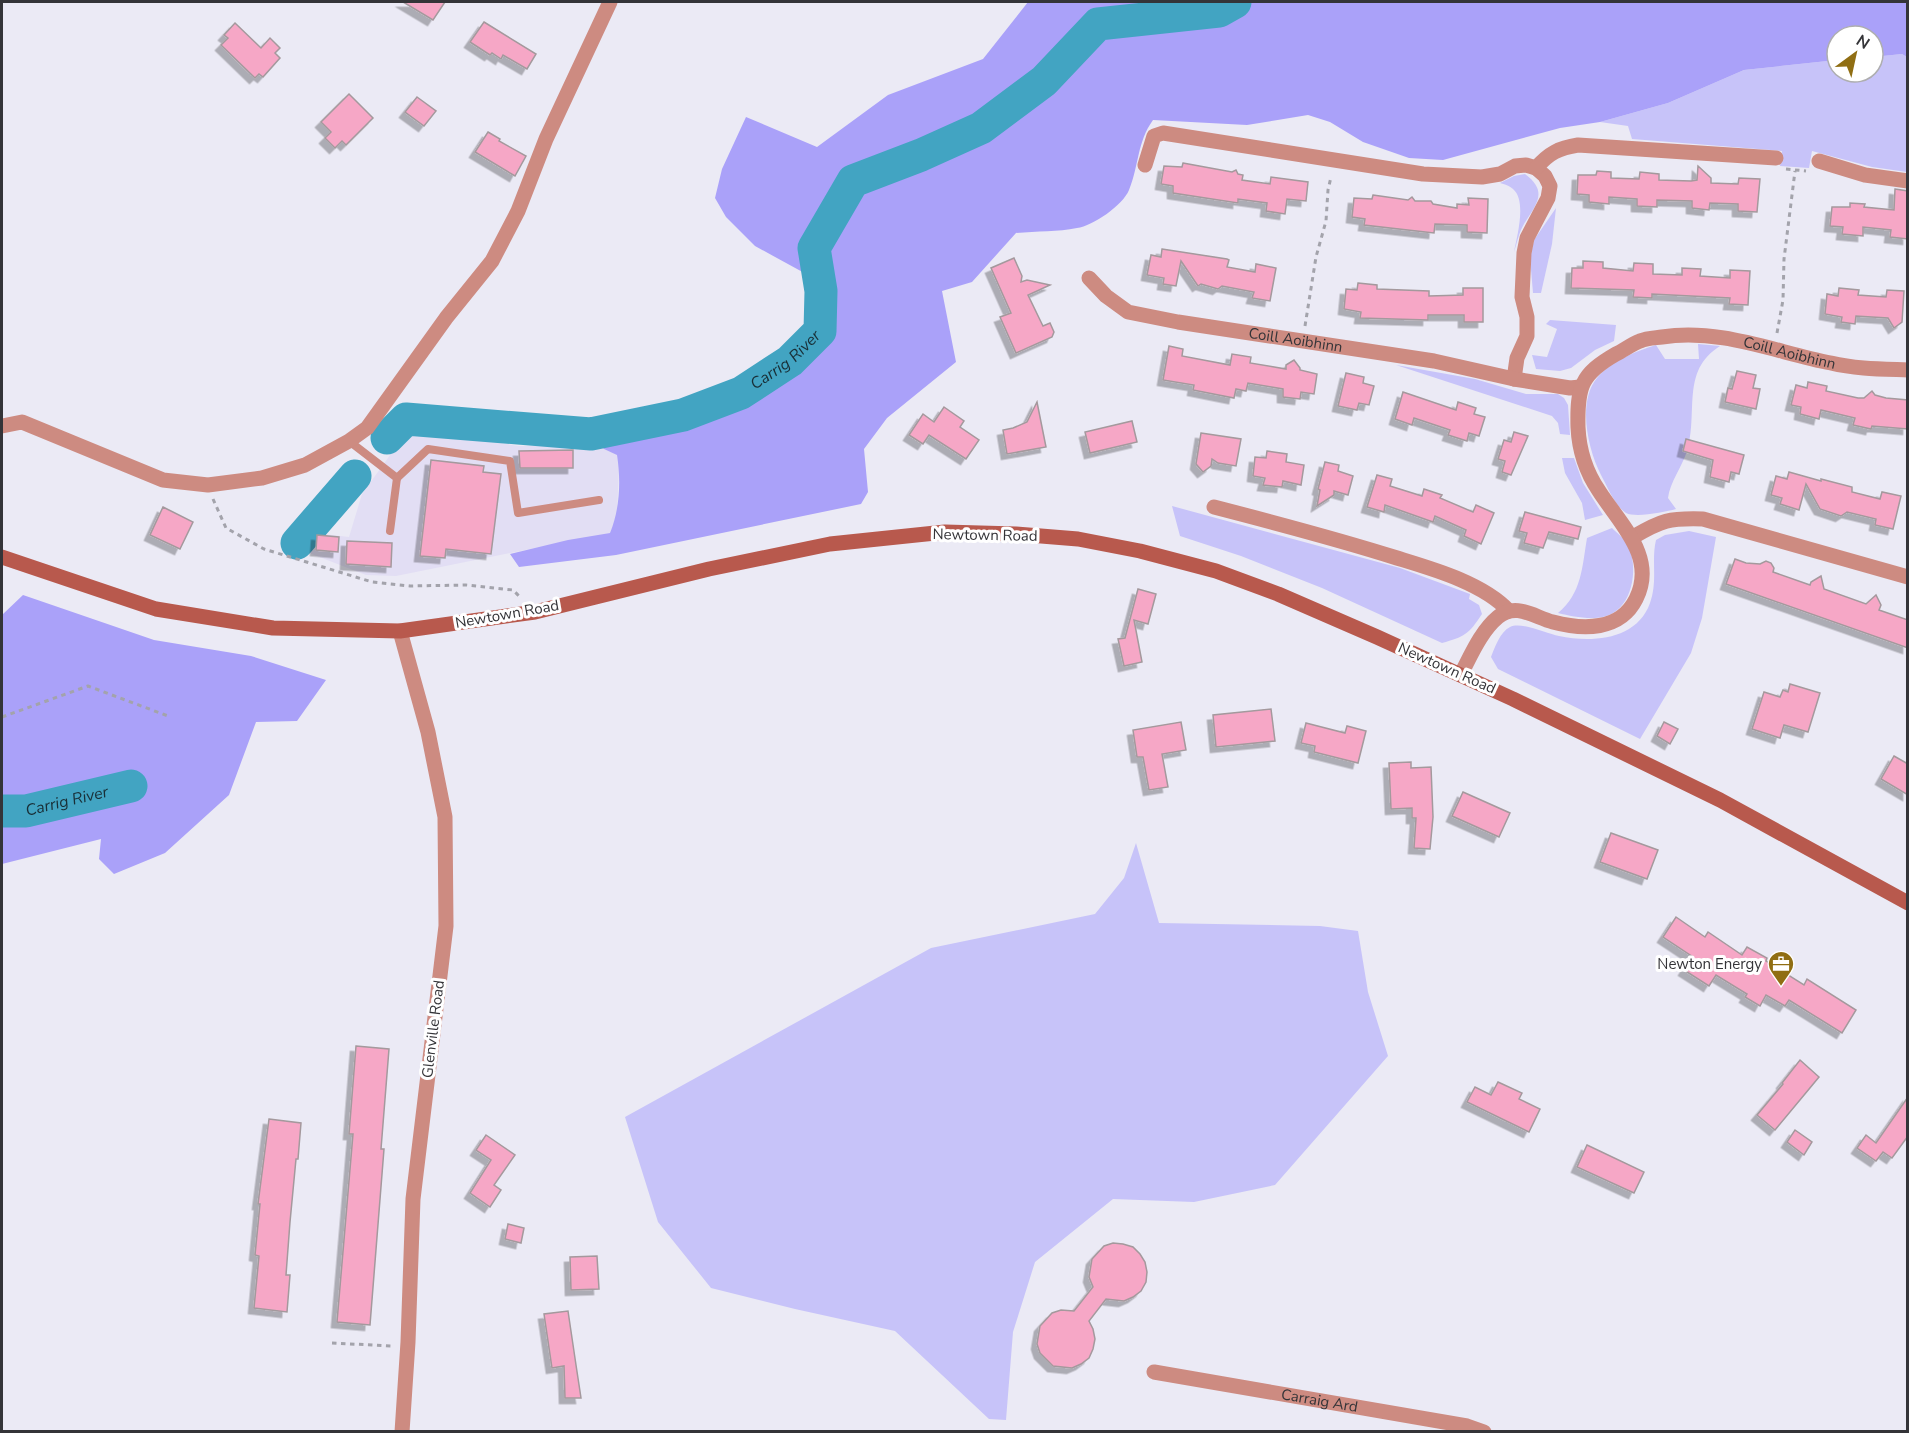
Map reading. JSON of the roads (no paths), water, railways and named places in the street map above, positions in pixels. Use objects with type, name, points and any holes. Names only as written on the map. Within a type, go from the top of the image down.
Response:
[{"type":"main road","name":"Newtown Road","points":[[2,557],[156,609],[273,628],[400,631],[535,612],[710,569],[830,544],[945,532],[1078,539],[1140,550],[1216,571],[1278,594],[1461,674],[1720,800],[1908,903]]},
{"type":"street","points":[[2,426],[22,422],[163,480],[208,485],[262,478],[305,465],[350,441],[367,428],[446,318],[492,261],[518,211],[546,139],[610,2]]},
{"type":"street","points":[[1145,165],[1154,136],[1163,133],[1424,174],[1470,176],[1500,174],[1515,166],[1526,165],[1536,168],[1550,186],[1548,198],[1527,238],[1524,253],[1522,297],[1527,317],[1527,336],[1516,358],[1514,379]]},
{"type":"street","points":[[1536,168],[1548,155],[1562,147],[1578,145],[1776,158]]},
{"type":"street","points":[[1819,161],[1865,175],[1908,181]]},
{"type":"street","name":"Coill Aoibhinn","points":[[1089,278],[1106,296],[1128,312],[1178,322],[1434,362],[1570,388],[1580,387],[1598,364],[1641,340],[1676,335],[1711,336],[1775,348],[1832,364],[1868,369],[1908,370]]},
{"type":"street","points":[[1461,674],[1479,641],[1497,617],[1509,611],[1521,610],[1551,622],[1592,627],[1613,623],[1628,613],[1641,587],[1641,563],[1633,537],[1598,490],[1584,462],[1578,428],[1580,387]]},
{"type":"street","points":[[1214,507],[1334,538],[1427,567],[1479,588],[1509,611]]},
{"type":"street","points":[[1633,537],[1654,524],[1677,519],[1703,519],[1908,577]]},
{"type":"street","name":"Glenville Road","points":[[400,631],[428,732],[445,817],[446,926],[413,1199],[408,1346],[402,1431]]},
{"type":"street","name":"Carraig Ard","points":[[1154,1372],[1467,1426],[1484,1431]]},
{"type":"lane","points":[[350,441],[397,478]]},
{"type":"lane","points":[[390,531],[397,478],[428,449],[510,461],[518,513],[598,500]]},
{"type":"waterway","name":"Carrig River","points":[[387,438],[406,419],[591,434],[683,415],[741,393],[790,361],[820,331],[821,291],[814,248],[853,181],[921,155],[981,128],[1044,81],[1098,24],[1219,11],[1235,2]]},
{"type":"waterway","name":"Carrig River","points":[[297,543],[355,476]]},
{"type":"waterway","name":"Carrig River","points":[[2,811],[26,811],[131,786]]},
{"type":"place","name":"Newton Energy","points":[[1781,987]]}]
